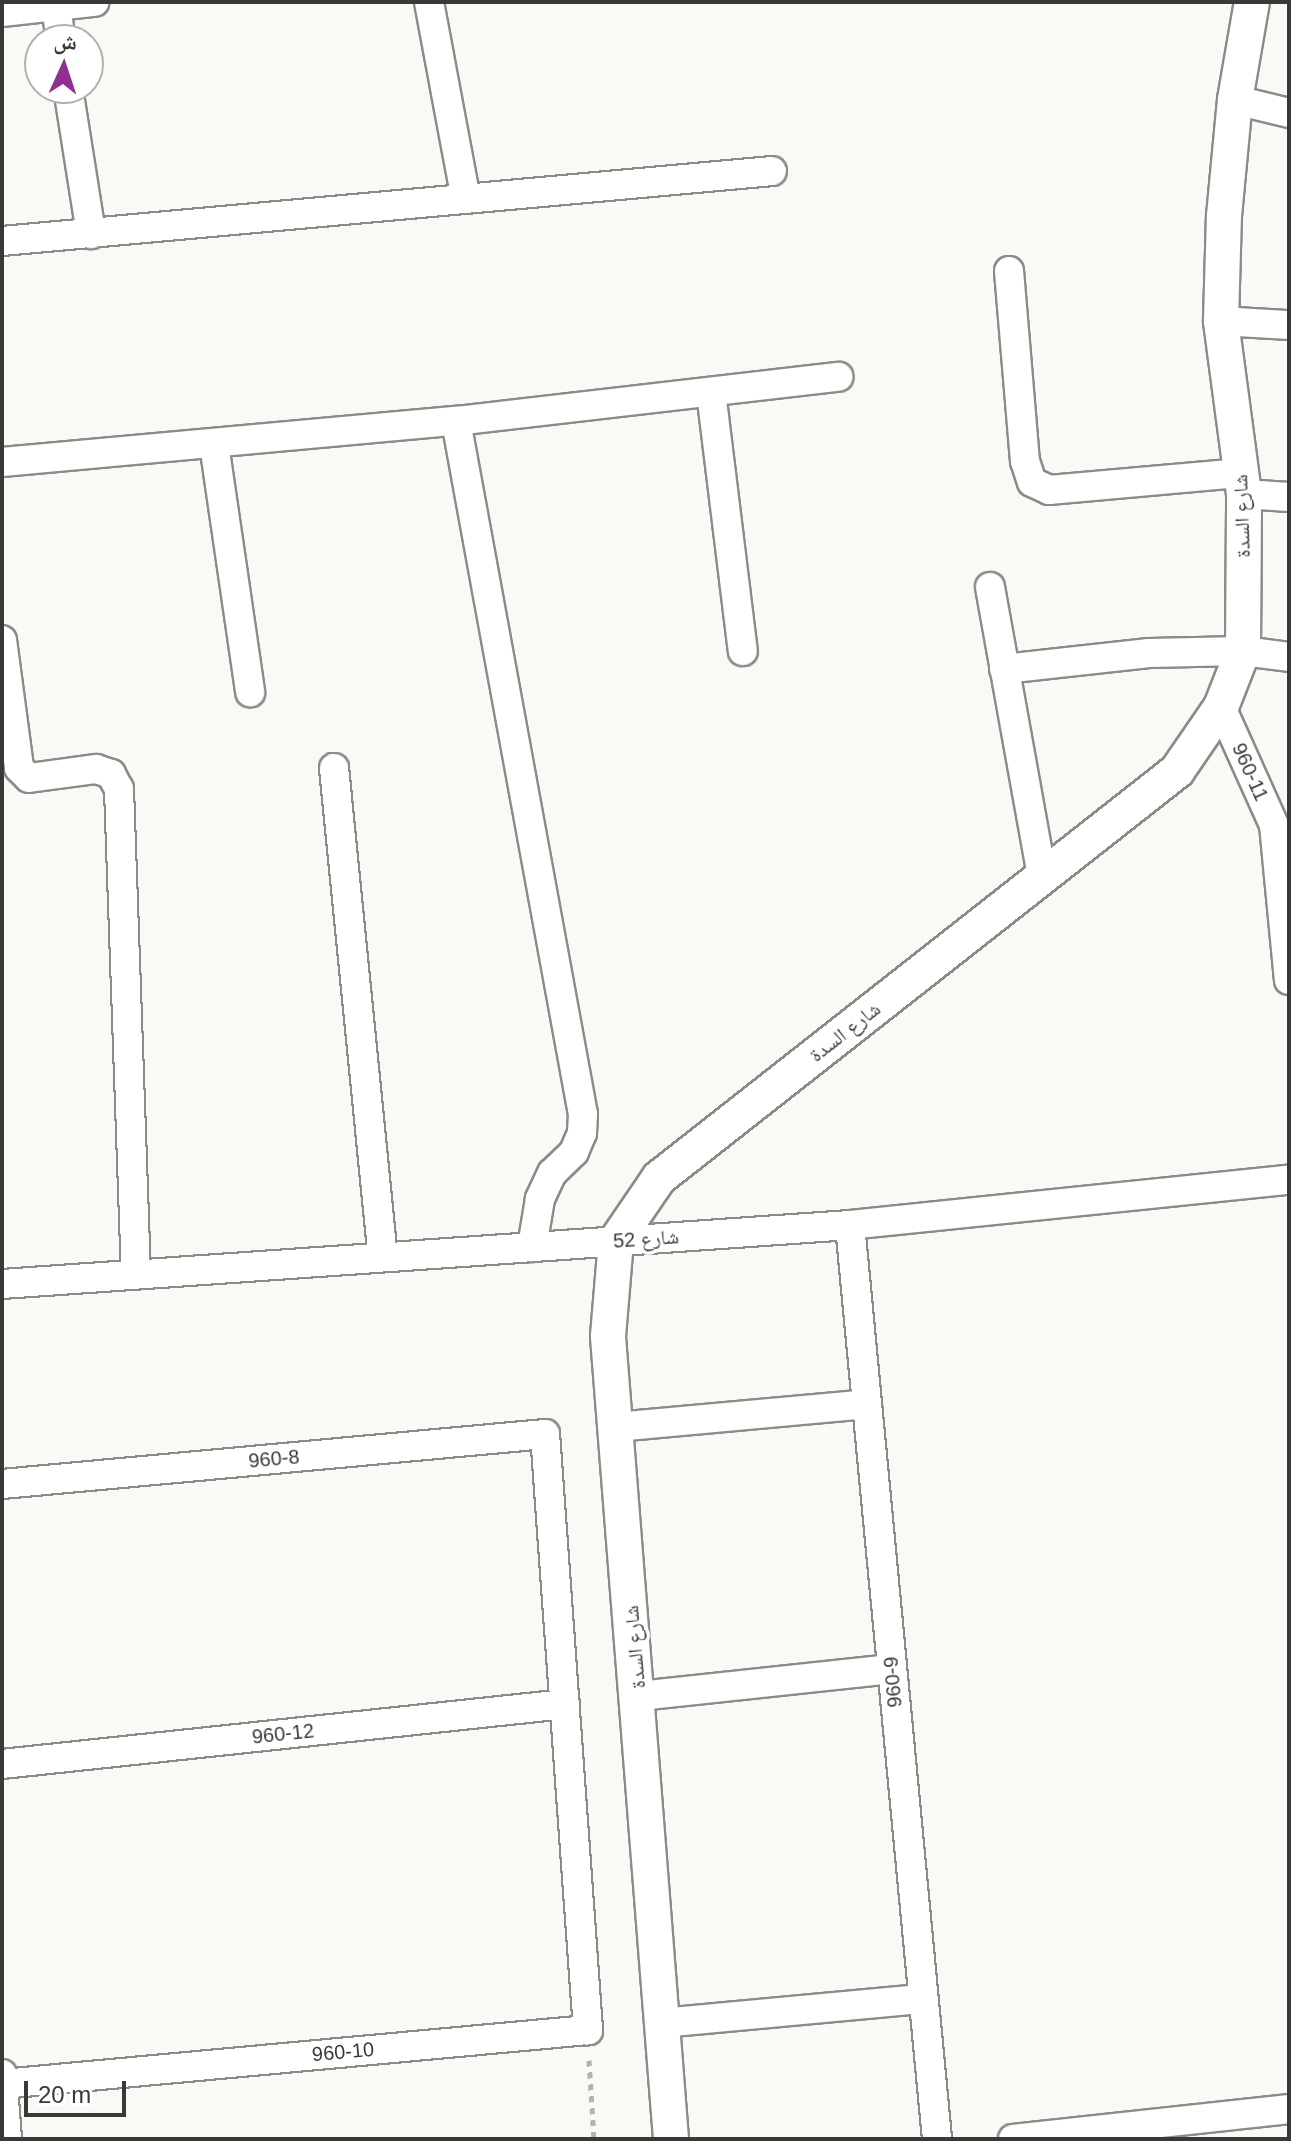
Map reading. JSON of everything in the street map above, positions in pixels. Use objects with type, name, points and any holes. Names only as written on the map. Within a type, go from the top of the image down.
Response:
[{"type":"street","points":[[2,12],[94,2]]},
{"type":"street","points":[[429,2],[466,199]]},
{"type":"street","name":"شارع السدة","points":[[671,2139],[639,1696],[608,1336],[616,1241],[659,1178],[1177,771],[1221,707],[1243,651],[1243,483],[1221,321],[1224,216],[1235,100],[1252,2]]},
{"type":"street","points":[[56,6],[59,24]]},
{"type":"street","points":[[1235,100],[1289,113]]},
{"type":"street","points":[[71,104],[91,234]]},
{"type":"street","points":[[2,241],[772,171]]},
{"type":"street","points":[[1009,271],[1025,461],[1032,482],[1049,490],[1243,483],[1289,497]]},
{"type":"street","points":[[1221,321],[1289,325]]},
{"type":"street","points":[[2,462],[456,421],[838,377]]},
{"type":"street","points":[[711,392],[743,651]]},
{"type":"street","points":[[456,421],[583,1114],[582,1133],[574,1152],[552,1173],[540,1199],[532,1247]]},
{"type":"street","points":[[214,444],[250,692]]},
{"type":"street","points":[[990,587],[1042,877]]},
{"type":"street","points":[[2,640],[19,768],[29,778],[96,769],[111,774],[119,789],[136,1274]]},
{"type":"street","points":[[1004,669],[1149,653],[1243,651],[1289,657]]},
{"type":"street","name":"960-11","points":[[1221,707],[1282,826],[1289,980]]},
{"type":"street","points":[[334,768],[383,1257]]},
{"type":"street","name":"شارع 52","points":[[2,1284],[850,1225],[1289,1180]]},
{"type":"street","name":"960-9","points":[[850,1225],[937,2139]]},
{"type":"street","points":[[616,1427],[867,1404]]},
{"type":"street","name":"960-8","points":[[2,1484],[545,1434],[565,1704]]},
{"type":"street","points":[[639,1696],[892,1669]]},
{"type":"street","points":[[565,1704],[588,2030]]},
{"type":"street","name":"960-12","points":[[2,1764],[565,1704]]},
{"type":"street","points":[[662,2023],[923,1999]]},
{"type":"street","name":"960-10","points":[[3,2084],[588,2030]]},
{"type":"street","points":[[2,2074],[7,2139]]},
{"type":"street","points":[[1013,2139],[1289,2109]]},
{"type":"path","points":[[588,2030],[594,2139]]}]
